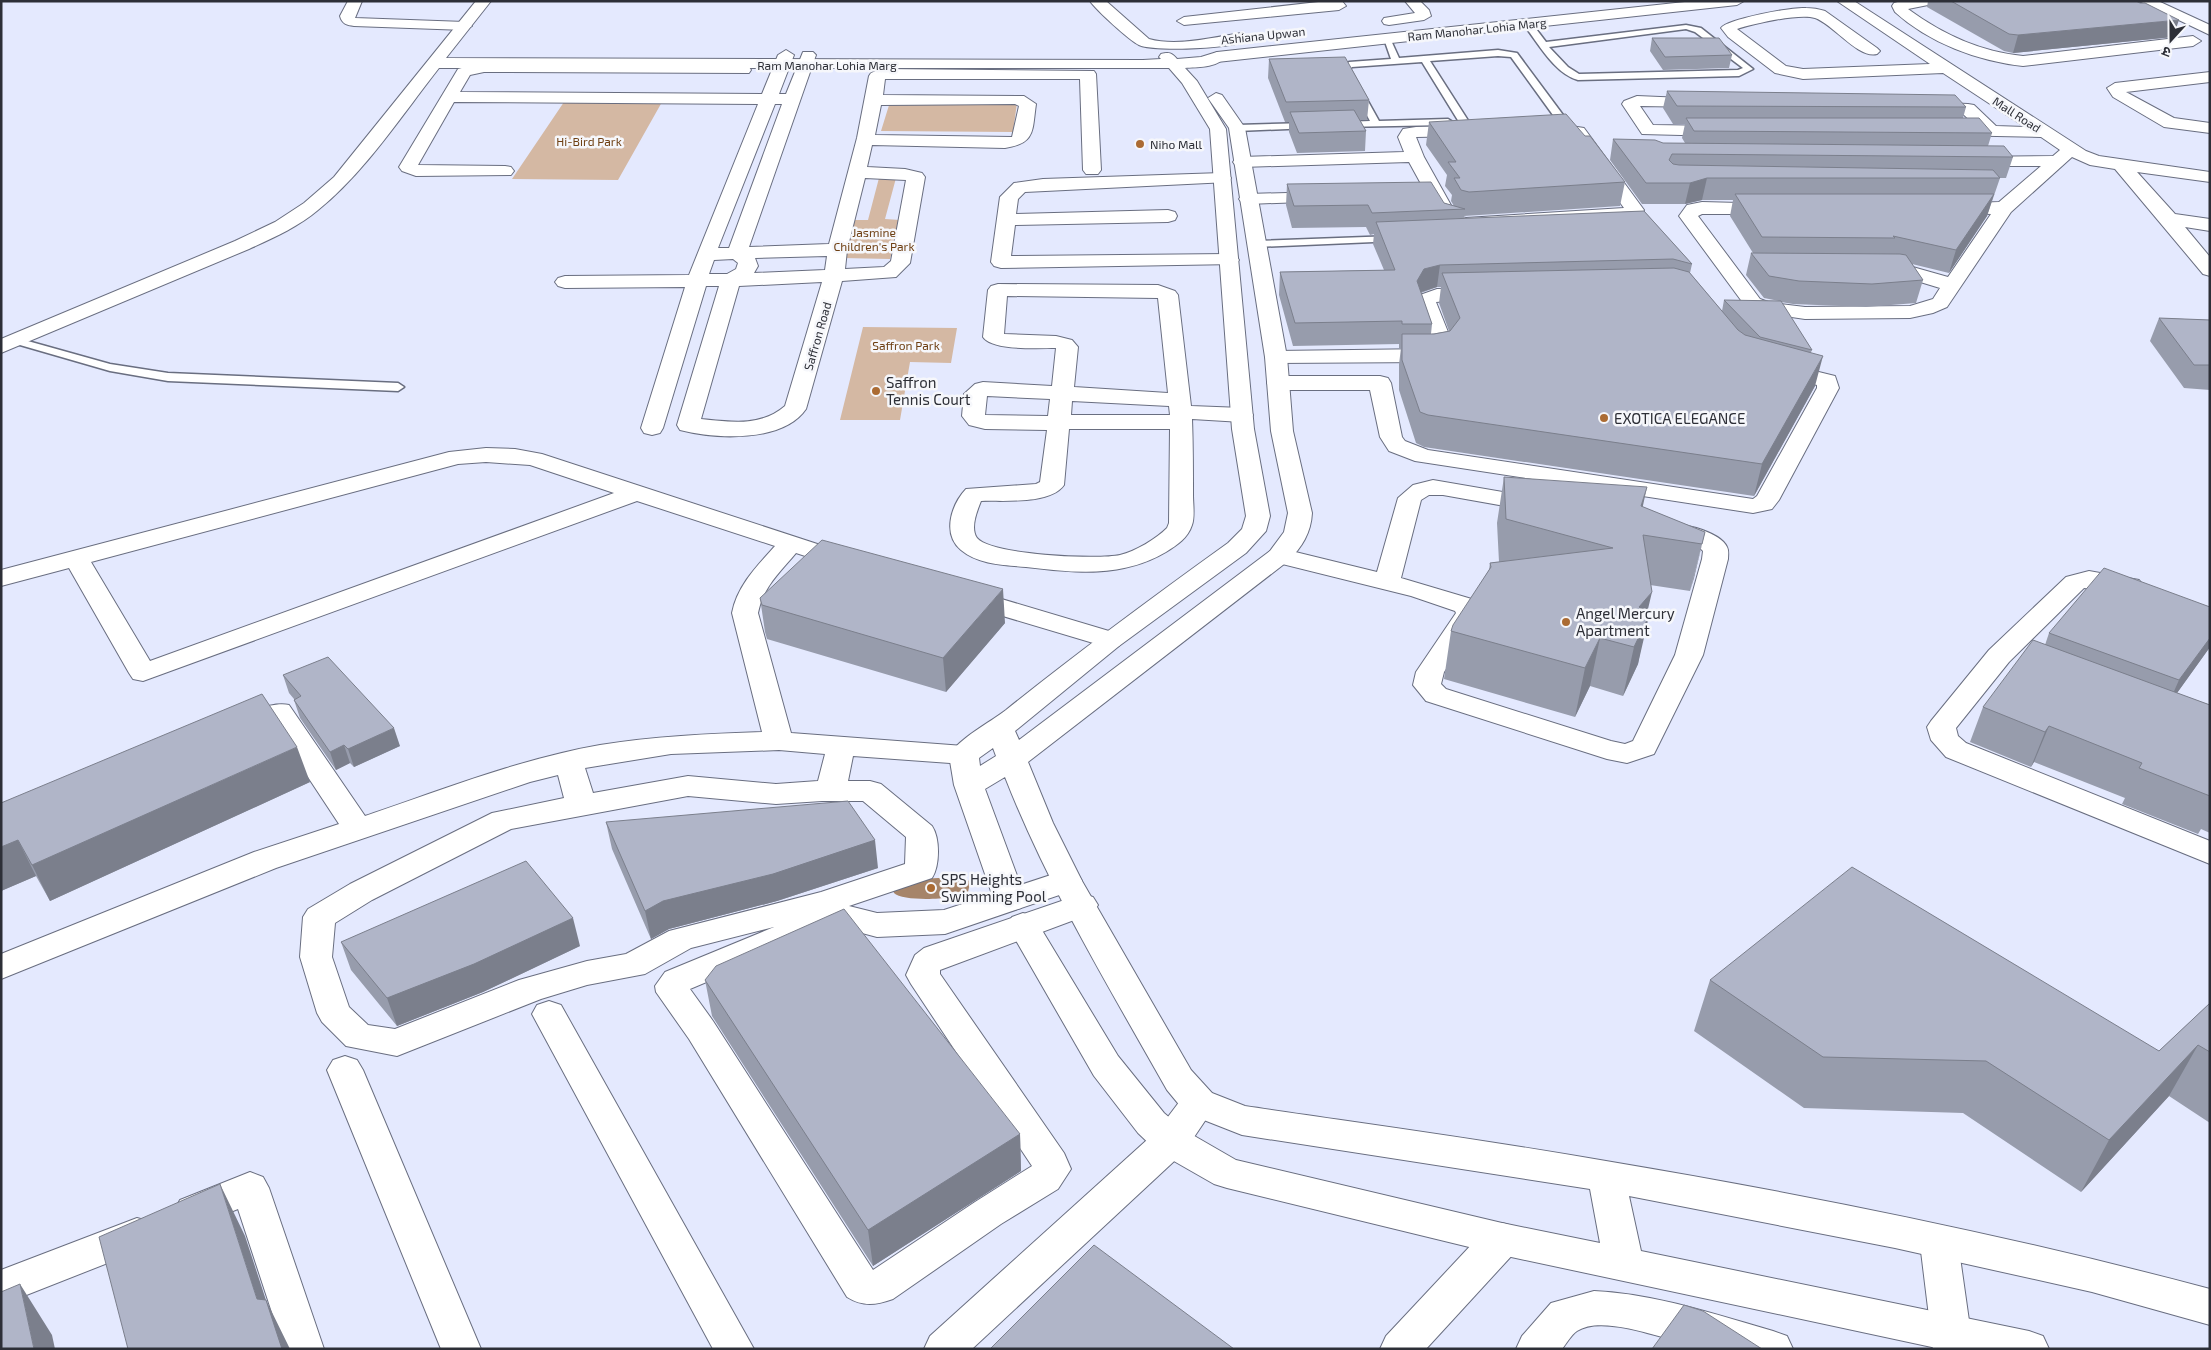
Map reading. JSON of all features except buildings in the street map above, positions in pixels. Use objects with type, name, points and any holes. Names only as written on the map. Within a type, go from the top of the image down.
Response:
[{"type":"street","points":[[355,1],[347,16],[348,20],[354,22],[465,26]]},
{"type":"street","points":[[9,344],[242,245],[282,226],[311,208],[340,181],[484,1]]},
{"type":"street","name":"Ashiana Upwan","points":[[1097,1],[1144,42],[1150,45],[1164,46],[1268,36],[1289,48]]},
{"type":"street","points":[[1184,21],[1339,6],[1334,1]]},
{"type":"street","points":[[1374,23],[1424,16],[1412,1]]},
{"type":"street","name":"Mall Road","points":[[1844,1],[2080,155],[2096,161],[2210,177]]},
{"type":"street","points":[[1928,1],[1899,6],[1900,9],[1938,34],[1960,46],[1986,56],[2023,61],[2193,41],[2140,5]]},
{"type":"street","points":[[1732,2],[1751,22]]},
{"type":"street","name":"Ram Manohar Lohia Marg","points":[[440,58],[1178,60],[1203,62],[1217,57],[1289,48],[1732,2]]},
{"type":"street","points":[[2140,5],[2210,31]]},
{"type":"street","points":[[1872,51],[1816,13],[1804,12],[1731,26],[1729,31],[1786,73],[1803,74],[1946,68]]},
{"type":"street","points":[[1898,36],[1938,34]]},
{"type":"street","points":[[652,428],[706,254],[784,60]]},
{"type":"street","points":[[737,254],[791,99],[807,60]]},
{"type":"street","points":[[1,967],[265,860],[522,774],[599,754],[671,745],[779,741],[964,755],[1006,744],[1278,556],[1293,542],[1300,527],[1300,513],[1282,430],[1277,369],[1237,128],[1204,80],[1178,60]]},
{"type":"street","points":[[969,785],[1006,744],[1110,640],[1237,548],[1254,531],[1258,516],[1242,415],[1218,129],[1178,60]]},
{"type":"street","points":[[504,171],[416,171],[408,167],[464,72],[484,67],[743,70]]},
{"type":"street","name":"Saffron Road","points":[[731,280],[688,425],[740,428],[767,426],[789,416],[795,409],[834,276],[837,250],[858,172],[874,100],[877,76],[881,74],[1030,74]]},
{"type":"street","points":[[865,140],[1004,143],[1017,141],[1022,137],[1028,104],[1030,74],[1088,74],[1092,170]]},
{"type":"street","points":[[2210,77],[2115,88],[2119,94],[2158,118],[2170,123],[2210,128]]},
{"type":"street","points":[[449,97],[791,99]]},
{"type":"street","points":[[874,100],[1027,101]]},
{"type":"street","points":[[1716,102],[1637,101],[1630,104],[1648,130],[1741,131]]},
{"type":"street","points":[[1912,105],[1951,106],[1968,109],[1991,131]]},
{"type":"street","points":[[1574,130],[1636,210],[1625,214],[1460,224],[1450,220],[1415,157],[1407,138],[1409,133],[1574,130]]},
{"type":"street","points":[[1941,131],[2044,132]]},
{"type":"street","points":[[751,142],[777,142]]},
{"type":"street","points":[[1790,208],[1702,208],[1690,212],[1688,216],[1753,303],[1761,308],[1786,312],[1910,312],[1926,310],[1940,303],[2004,208],[2071,149]]},
{"type":"street","points":[[1242,162],[1415,157]]},
{"type":"street","points":[[1956,160],[2055,162]]},
{"type":"street","points":[[2120,164],[2210,270]]},
{"type":"street","points":[[565,282],[697,281],[889,273],[900,262],[916,177],[905,174],[858,172]]},
{"type":"street","points":[[1222,178],[1029,184],[1020,187],[1009,197],[1001,262],[1229,260]]},
{"type":"street","points":[[2000,184],[2030,185]]},
{"type":"street","points":[[1418,196],[1437,195]]},
{"type":"street","points":[[1225,215],[1249,206],[1343,197]]},
{"type":"street","points":[[1936,208],[2004,208]]},
{"type":"street","points":[[1006,220],[1168,216]]},
{"type":"street","points":[[2168,219],[2210,225]]},
{"type":"street","points":[[706,254],[837,250]]},
{"type":"street","points":[[731,280],[744,273],[748,266],[746,260],[737,254]]},
{"type":"street","points":[[1726,267],[1746,267]]},
{"type":"street","points":[[1866,268],[1895,268],[1953,285]]},
{"type":"street","points":[[998,290],[1158,291],[1168,295],[1180,411],[1180,522],[1178,531],[1170,539],[1141,556],[1122,562],[1099,565],[994,556],[977,550],[963,538],[960,526],[970,497],[980,492],[1047,489],[1052,485],[1061,394],[1067,347],[1065,344],[1056,342],[1003,340],[992,337],[998,290]]},
{"type":"street","points":[[1277,369],[1438,354],[1443,347],[1426,303],[1427,300],[1437,295],[1494,294]]},
{"type":"street","points":[[1238,368],[1277,369],[1380,383],[1391,437],[1397,446],[1423,456],[1753,506],[1763,504],[1768,500],[1828,388],[1827,381],[1819,378],[1765,365]]},
{"type":"street","points":[[1180,411],[1039,424],[984,422],[977,420],[973,416],[975,394],[983,389],[1061,394],[1180,411],[1242,415]]},
{"type":"street","points":[[1,578],[457,456],[509,454],[534,459],[790,544],[866,567]]},
{"type":"street","points":[[1387,582],[1410,498],[1417,490],[1428,487],[1443,488],[1557,509]]},
{"type":"street","points":[[76,558],[143,673],[636,493]]},
{"type":"street","points":[[1278,556],[1420,590],[1466,606],[1468,614],[1430,672],[1427,685],[1436,695],[1607,750],[1627,754],[1644,747],[1689,655],[1716,549],[1705,539],[1681,531],[1643,524]]},
{"type":"street","points":[[779,741],[745,613],[746,601],[753,588],[790,544]]},
{"type":"street","points":[[2154,593],[2113,581],[2089,579],[2075,582],[1999,656],[1941,727],[1945,740],[1956,750],[2210,853]]},
{"type":"street","points":[[940,589],[1110,640]]},
{"type":"street","points":[[1999,656],[2026,666]]},
{"type":"street","points":[[216,738],[279,711],[358,829]]},
{"type":"street","points":[[1006,744],[1038,823],[1074,893],[1179,1080],[1199,1103],[1242,1120],[1606,1176],[1895,1232],[2092,1275],[2210,1307]]},
{"type":"street","points":[[823,791],[870,791],[921,833],[921,870],[826,902],[681,939],[633,965],[587,973],[531,989],[397,1043],[358,1037],[334,1013],[316,957],[319,917],[361,892],[503,820],[688,786],[776,794],[831,790],[841,746]]},
{"type":"street","points":[[964,755],[969,785],[1017,912],[1106,1066],[1151,1123],[1171,1141],[1227,1173],[1502,1239],[1624,1264],[1952,1340],[2029,1349]]},
{"type":"street","points":[[569,762],[582,806]]},
{"type":"street","points":[[1017,912],[928,961],[923,975],[1051,1164],[1052,1169],[1045,1178],[988,1213],[879,1288],[866,1288],[856,1276],[701,1030],[673,992],[672,986],[686,977],[831,916],[847,917],[877,925],[945,922],[1017,912],[1074,893]]},
{"type":"street","points":[[549,1014],[734,1349]]},
{"type":"street","points":[[345,1070],[461,1349]]},
{"type":"street","points":[[944,1349],[1171,1141],[1199,1103]]},
{"type":"street","points":[[1606,1176],[1624,1264]]},
{"type":"street","points":[[1,1288],[250,1188],[304,1349]]},
{"type":"street","points":[[1400,1349],[1502,1239]]},
{"type":"street","points":[[1939,1243],[1952,1340]]},
{"type":"street","points":[[1536,1349],[1564,1316],[1594,1309],[1622,1310],[1652,1315],[1773,1349]]},
{"type":"lane","points":[[1527,23],[1545,45],[1568,73],[1578,77],[1739,74],[1749,69],[1698,30],[1686,27],[1545,45]]},
{"type":"lane","points":[[1386,38],[1396,61]]},
{"type":"lane","points":[[1336,125],[1550,121],[1555,120],[1558,115],[1511,54],[1498,52],[1346,67],[1376,124]]},
{"type":"lane","points":[[1424,58],[1464,122]]},
{"type":"lane","points":[[1237,128],[1316,126]]},
{"type":"lane","points":[[1256,244],[1404,238]]},
{"type":"lane","points":[[9,344],[102,368],[178,378],[398,387]]},
{"type":"green space","name":"Hi-Bird Park","points":[[564,102],[662,102],[618,180],[512,179]]},
{"type":"green space","points":[[890,102],[1017,103],[1013,132],[881,131]]},
{"type":"green space","name":"Jasmine Children's Park","points":[[879,178],[896,178],[885,219],[900,220],[890,259],[842,258],[854,220],[868,220]]},
{"type":"green space","name":"Saffron Park","points":[[863,327],[957,328],[951,363],[910,362],[900,420],[840,420]]},
{"type":"shaded area","name":"SPS Heights Swimming Pool","points":[[957,877],[968,880],[970,883],[968,892],[953,897],[908,898],[894,893],[892,888],[901,880]]},
{"type":"place","name":"Niho Mall","points":[[1140,144]]},
{"type":"place","name":"Saffron Tennis Court","points":[[876,391]]},
{"type":"place","name":"EXOTICA ELEGANCE","points":[[1604,418]]},
{"type":"place","name":"Angel Mercury Apartment","points":[[1566,622]]},
{"type":"place","name":"SPS Heights Swimming Pool","points":[[931,888]]}]
